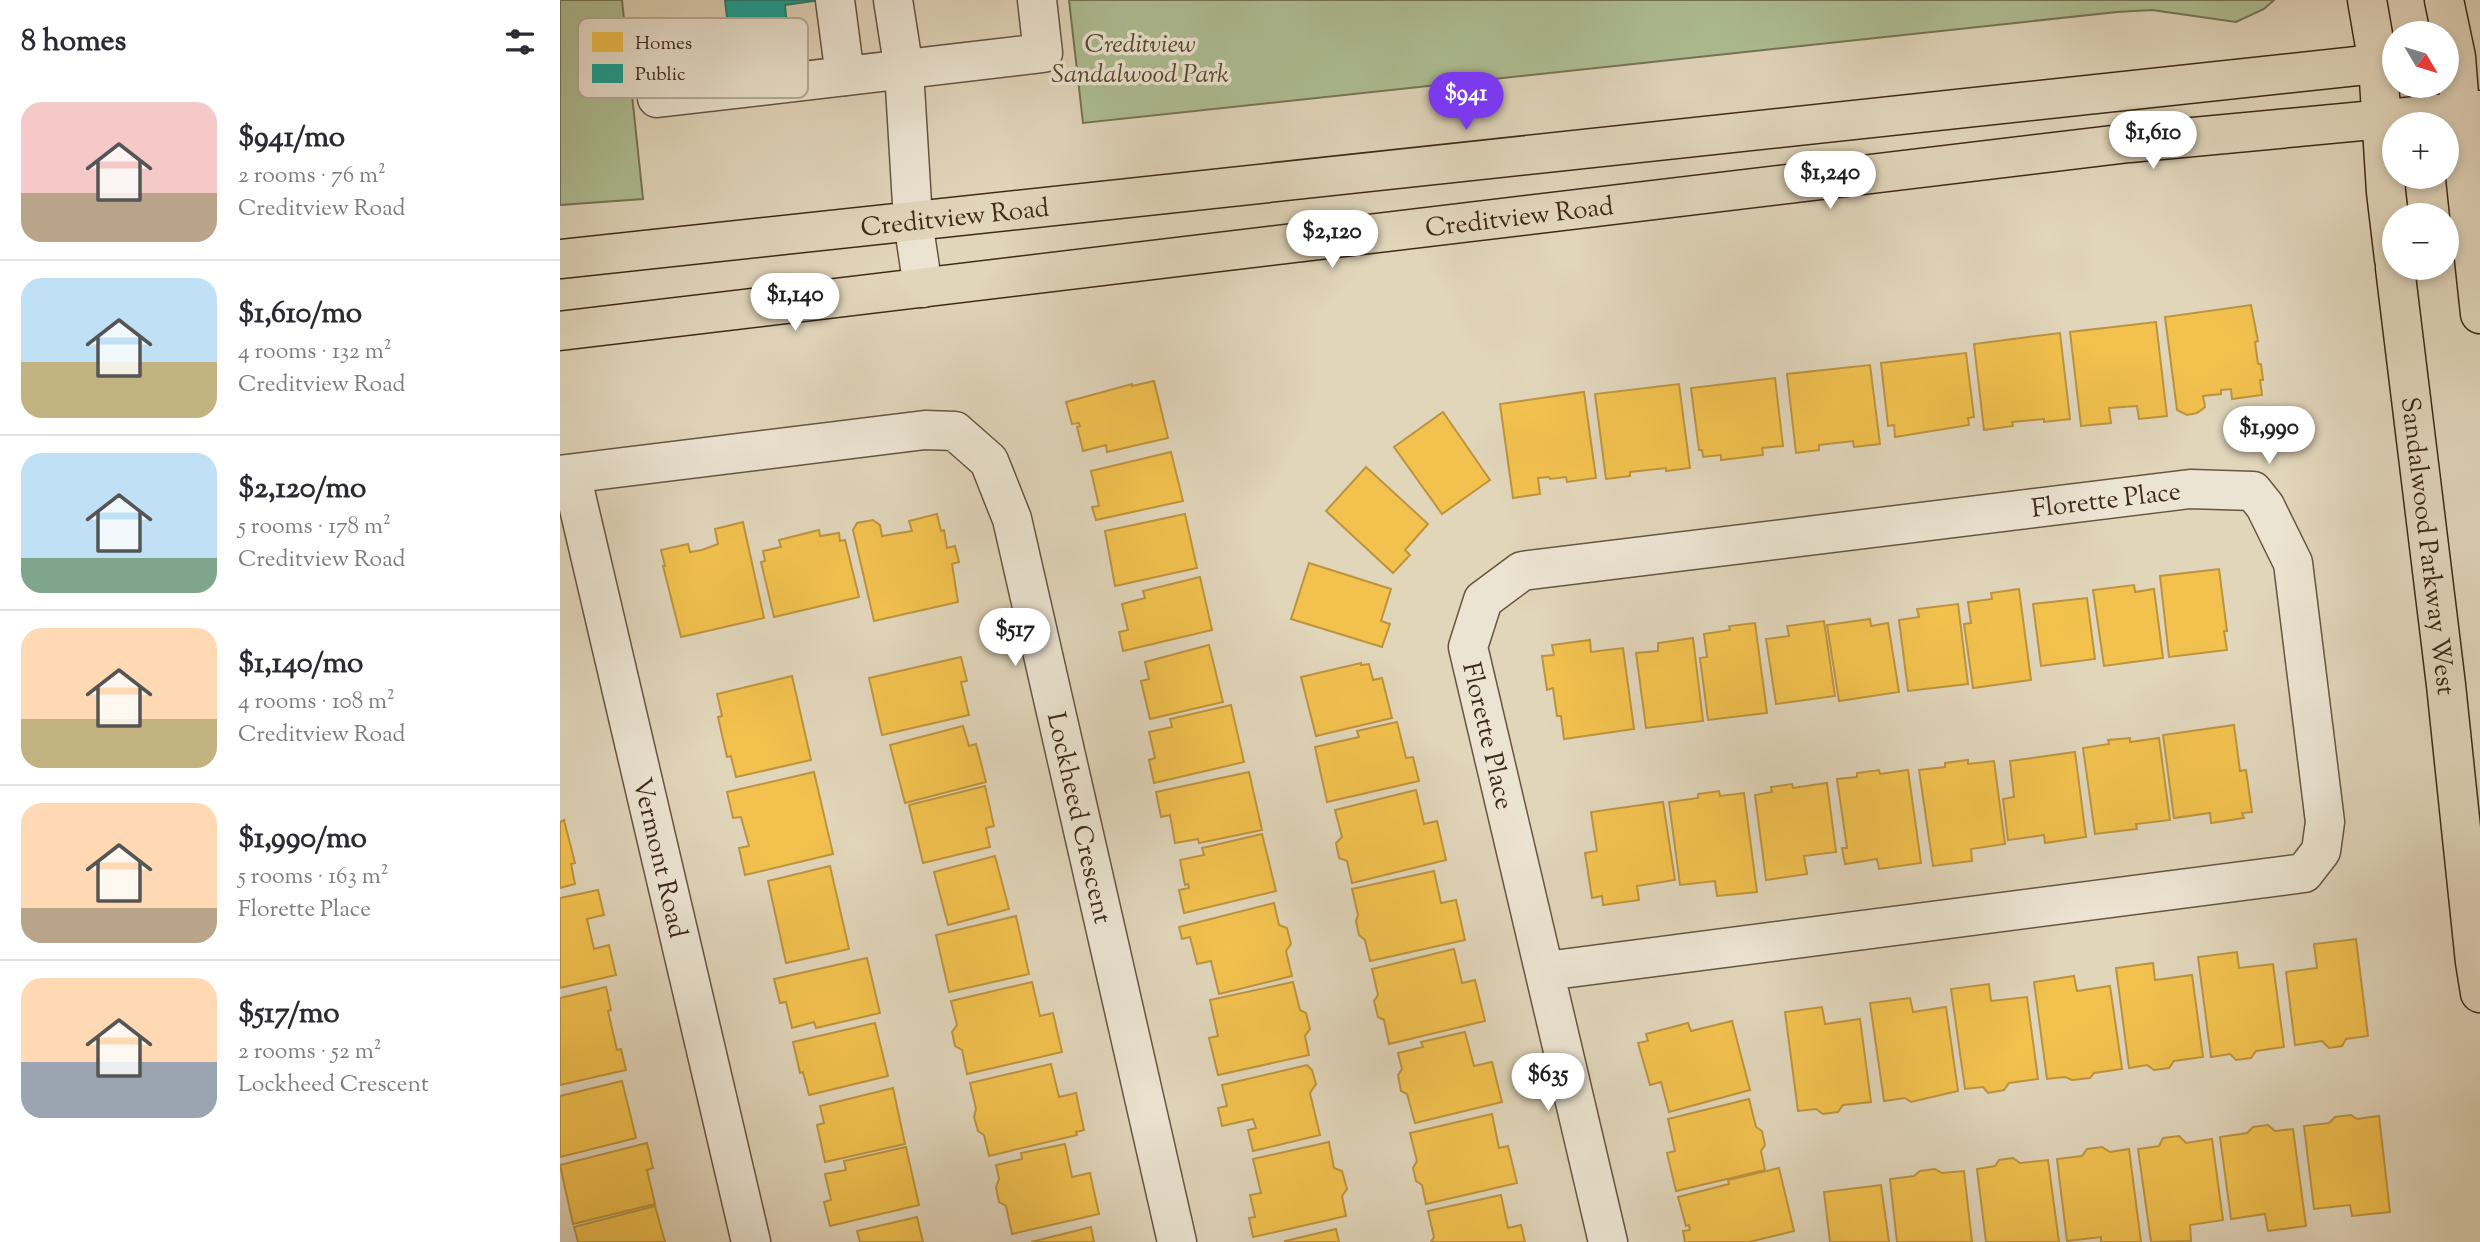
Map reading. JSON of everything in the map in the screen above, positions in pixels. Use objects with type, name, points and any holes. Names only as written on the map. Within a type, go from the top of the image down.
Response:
[{"type":"main road","points":[[2367,0],[2382,50]]},
{"type":"main road","points":[[2444,0],[2461,56],[2470,111],[2480,314]]},
{"type":"main road","name":"Creditview Road","points":[[560,259],[2382,63]]},
{"type":"main road","points":[[2383,98],[2381,119],[2389,203]]},
{"type":"main road","name":"Creditview Road","points":[[560,331],[2129,143],[2470,111]]},
{"type":"main road","name":"Sandalwood Parkway West","points":[[2396,280],[2478,974]]},
{"type":"street","points":[[835,0],[875,73]]},
{"type":"street","points":[[869,0],[875,73],[913,221],[923,288]]},
{"type":"street","points":[[875,73],[893,0]]},
{"type":"street","points":[[808,81],[1043,53],[1037,0]]},
{"type":"street","name":"Lockheed Crescent","points":[[565,474],[925,430],[955,431],[989,461],[1012,519],[1177,1242]]},
{"type":"street","name":"Vermont Road","points":[[565,474],[751,1242]]},
{"type":"street","name":"Florette Place","points":[[1546,971],[2304,873],[2321,851],[2325,822],[2293,563],[2265,506],[2253,491],[2190,489],[1522,571],[1483,600],[1468,647],[1608,1242]]},
{"type":"green space","points":[[560,0],[622,0],[624,18],[578,18],[578,98],[632,98],[643,199],[560,205]]},
{"type":"green space","name":"Creditview Sandalwood Park","points":[[1069,0],[2274,0],[2264,9],[2236,22],[2152,10],[2117,12],[1083,123]]},
{"type":"building: Homes","points":[[2251,305],[2258,341],[2255,342],[2258,364],[2261,364],[2263,380],[2260,380],[2262,395],[2232,399],[2231,389],[2221,390],[2221,394],[2203,396],[2205,407],[2197,413],[2187,415],[2177,410],[2165,317]]},
{"type":"building: Homes","points":[[2156,322],[2167,416],[2139,419],[2137,406],[2109,408],[2111,423],[2081,426],[2070,332]]},
{"type":"building: Homes","points":[[2060,333],[2070,419],[2012,422],[2013,426],[1984,430],[1974,344]]},
{"type":"building: Homes","points":[[1966,353],[1974,417],[1968,418],[1969,425],[1895,437],[1894,425],[1888,426],[1881,363]]},
{"type":"building: Homes","points":[[1870,365],[1880,444],[1854,447],[1853,441],[1819,445],[1819,450],[1796,453],[1787,374]]},
{"type":"building: Homes","points":[[1775,378],[1783,446],[1762,448],[1763,455],[1721,460],[1721,455],[1703,457],[1702,450],[1699,450],[1691,388]]},
{"type":"building: Homes","points":[[1154,381],[1168,438],[1107,452],[1106,445],[1083,451],[1077,427],[1080,426],[1079,423],[1072,424],[1066,402],[1132,384]]},
{"type":"building: Homes","points":[[1679,384],[1690,468],[1630,472],[1630,476],[1606,479],[1595,394]]},
{"type":"building: Homes","points":[[1584,392],[1596,478],[1567,482],[1566,477],[1538,478],[1540,494],[1513,498],[1500,404]]},
{"type":"building: Homes","points":[[1443,412],[1490,480],[1442,514],[1394,447]]},
{"type":"building: Homes","points":[[1171,452],[1183,501],[1096,520],[1092,507],[1099,506],[1091,471]]},
{"type":"building: Homes","points":[[1366,467],[1428,524],[1405,550],[1410,555],[1393,573],[1326,511]]},
{"type":"building: Homes","points":[[937,514],[941,531],[944,530],[947,548],[955,546],[959,562],[952,564],[958,602],[874,621],[853,530],[857,523],[873,520],[880,525],[882,536],[912,531],[909,521]]},
{"type":"building: Homes","points":[[1185,514],[1197,568],[1115,586],[1105,531]]},
{"type":"building: Homes","points":[[743,522],[764,618],[681,637],[661,550],[688,544],[690,552],[702,550],[718,544],[715,529]]},
{"type":"building: Homes","points":[[819,530],[820,536],[839,533],[840,541],[845,540],[859,597],[774,617],[761,562],[765,561],[763,551],[781,547],[779,540]]},
{"type":"building: Homes","points":[[1309,563],[1391,589],[1381,621],[1390,624],[1382,647],[1291,619]]},
{"type":"building: Homes","points":[[2219,569],[2227,650],[2169,657],[2160,576]]},
{"type":"building: Homes","points":[[1200,577],[1212,630],[1123,651],[1119,632],[1128,630],[1122,604],[1145,598],[1143,591]]},
{"type":"building: Homes","points":[[2134,585],[2135,592],[2154,589],[2163,658],[2104,666],[2093,590]]},
{"type":"building: Homes","points":[[2019,589],[2031,680],[1973,688],[1964,624],[1971,623],[1968,602],[1992,599],[1991,593]]},
{"type":"building: Homes","points":[[2087,598],[2095,659],[2041,666],[2033,604]]},
{"type":"building: Homes","points":[[1958,604],[1968,684],[1908,691],[1899,620],[1919,617],[1917,609]]},
{"type":"building: Homes","points":[[1870,619],[1871,626],[1888,623],[1899,692],[1839,701],[1827,625]]},
{"type":"building: Homes","points":[[1824,621],[1835,696],[1776,704],[1766,639],[1789,636],[1787,626]]},
{"type":"building: Homes","points":[[1755,623],[1767,713],[1708,720],[1700,658],[1707,657],[1704,634],[1730,630],[1729,626]]},
{"type":"building: Homes","points":[[1693,638],[1703,721],[1646,728],[1636,653],[1658,651],[1658,643]]},
{"type":"building: Homes","points":[[1590,640],[1591,652],[1623,648],[1634,729],[1564,739],[1553,688],[1547,690],[1542,656],[1554,655],[1552,645]]},
{"type":"building: Homes","points":[[1209,645],[1223,702],[1150,719],[1141,681],[1149,679],[1145,662]]},
{"type":"building: Homes","points":[[961,657],[967,681],[961,682],[969,715],[882,735],[869,678]]},
{"type":"building: Homes","points":[[1361,663],[1369,664],[1373,680],[1382,678],[1392,718],[1316,736],[1301,677]]},
{"type":"building: Homes","points":[[792,676],[811,760],[736,777],[731,756],[727,757],[718,717],[722,716],[717,694]]},
{"type":"building: Homes","points":[[1231,705],[1244,762],[1154,783],[1149,760],[1155,758],[1149,732],[1172,727],[1170,719]]},
{"type":"building: Homes","points":[[1397,722],[1406,758],[1413,757],[1419,781],[1327,802],[1315,747],[1359,737],[1357,731]]},
{"type":"building: Homes","points":[[2234,725],[2240,771],[2246,770],[2252,812],[2242,813],[2244,818],[2211,823],[2210,813],[2174,818],[2163,735]]},
{"type":"building: Homes","points":[[963,726],[969,746],[976,744],[986,782],[905,803],[890,745]]},
{"type":"building: Homes","points":[[2130,738],[2130,742],[2159,738],[2170,820],[2136,824],[2137,829],[2095,834],[2083,748],[2109,744],[2108,740]]},
{"type":"building: Homes","points":[[2075,752],[2086,837],[2045,843],[2044,835],[2008,840],[2003,799],[2014,797],[2010,761]]},
{"type":"building: Homes","points":[[1968,760],[1968,764],[1994,761],[2005,844],[1971,849],[1972,861],[1933,866],[1919,770],[1945,767],[1945,763]]},
{"type":"building: Homes","points":[[1879,770],[1880,774],[1908,770],[1921,863],[1879,869],[1877,859],[1845,864],[1842,848],[1847,848],[1837,779],[1857,777],[1857,773]]},
{"type":"building: Homes","points":[[814,772],[833,854],[745,875],[739,848],[749,846],[741,817],[733,818],[727,792]]},
{"type":"building: Homes","points":[[1249,772],[1262,830],[1199,843],[1198,839],[1175,843],[1170,815],[1161,817],[1156,792]]},
{"type":"building: Homes","points":[[1827,783],[1836,852],[1804,856],[1807,874],[1766,880],[1755,795],[1772,792],[1771,787],[1792,784],[1793,788]]},
{"type":"building: Homes","points":[[985,786],[994,826],[986,828],[990,847],[923,863],[909,805]]},
{"type":"building: Homes","points":[[1416,790],[1424,824],[1437,821],[1446,860],[1352,883],[1347,861],[1339,858],[1336,843],[1342,837],[1335,810]]},
{"type":"building: Homes","points":[[1719,791],[1720,796],[1744,793],[1757,892],[1717,896],[1715,881],[1680,885],[1669,802],[1698,798],[1698,794]]},
{"type":"building: Homes","points":[[1663,802],[1675,880],[1637,886],[1639,900],[1603,905],[1602,896],[1592,898],[1585,853],[1597,851],[1591,812]]},
{"type":"building: Homes","points":[[564,820],[575,863],[571,864],[575,884],[560,888],[560,822]]},
{"type":"building: Homes","points":[[1262,834],[1276,891],[1184,913],[1179,890],[1189,888],[1188,884],[1185,885],[1180,860],[1204,855],[1202,848]]},
{"type":"building: Homes","points":[[995,856],[1009,909],[948,925],[934,872]]},
{"type":"building: Homes","points":[[830,866],[849,949],[786,963],[768,881]]},
{"type":"building: Homes","points":[[1434,871],[1441,903],[1456,900],[1465,940],[1370,961],[1365,940],[1359,935],[1352,889]]},
{"type":"building: Homes","points":[[598,890],[604,915],[587,919],[594,949],[609,945],[616,975],[560,988],[560,898]]},
{"type":"building: Homes","points":[[1274,903],[1279,925],[1287,928],[1291,944],[1286,951],[1292,976],[1219,994],[1211,961],[1197,964],[1190,937],[1182,939],[1179,927]]},
{"type":"building: Homes","points":[[1016,916],[1029,974],[949,992],[936,935]]},
{"type":"building: Homes","points":[[2356,939],[2368,1036],[2346,1039],[2342,1046],[2329,1048],[2322,1041],[2295,1045],[2286,972],[2317,968],[2314,944]]},
{"type":"building: Homes","points":[[1454,949],[1462,983],[1475,980],[1485,1021],[1389,1044],[1384,1020],[1378,1017],[1374,1001],[1378,995],[1372,969]]},
{"type":"building: Homes","points":[[2237,952],[2239,968],[2273,964],[2284,1047],[2256,1051],[2251,1058],[2236,1060],[2230,1054],[2211,1057],[2198,957]]},
{"type":"building: Homes","points":[[867,958],[880,1013],[816,1028],[814,1022],[792,1028],[786,1002],[780,1003],[774,979]]},
{"type":"building: Homes","points":[[2153,963],[2155,980],[2192,975],[2203,1057],[2174,1061],[2169,1068],[2154,1070],[2147,1065],[2129,1068],[2116,968]]},
{"type":"building: Homes","points":[[2074,976],[2077,991],[2110,986],[2122,1069],[2094,1073],[2090,1078],[2047,1079],[2034,982]]},
{"type":"building: Homes","points":[[1032,982],[1040,1016],[1053,1013],[1062,1052],[967,1074],[962,1050],[955,1046],[952,1032],[957,1025],[951,1001]]},
{"type":"building: Homes","points":[[1293,982],[1300,1010],[1306,1013],[1310,1029],[1305,1036],[1309,1055],[1218,1075],[1209,1038],[1218,1036],[1210,1000]]},
{"type":"building: Homes","points":[[1989,984],[1991,1001],[2027,997],[2038,1079],[2009,1083],[2004,1090],[1988,1093],[1983,1087],[1965,1089],[1951,989]]},
{"type":"building: Homes","points":[[606,987],[611,1010],[608,1011],[617,1050],[621,1049],[626,1070],[560,1085],[560,998]]},
{"type":"building: Homes","points":[[1910,998],[1913,1012],[1946,1007],[1958,1091],[1911,1102],[1905,1098],[1884,1101],[1870,1003]]},
{"type":"building: Homes","points":[[1822,1007],[1825,1024],[1860,1019],[1871,1102],[1843,1105],[1838,1112],[1823,1114],[1816,1109],[1798,1111],[1785,1012]]},
{"type":"building: Homes","points":[[1732,1021],[1750,1090],[1669,1112],[1661,1082],[1650,1085],[1638,1043],[1648,1041],[1646,1034],[1688,1023],[1691,1031]]},
{"type":"building: Homes","points":[[875,1023],[888,1076],[809,1095],[803,1072],[800,1073],[793,1042]]},
{"type":"building: Homes","points":[[1465,1032],[1474,1066],[1492,1062],[1502,1102],[1415,1123],[1407,1094],[1401,1091],[1398,1075],[1402,1069],[1398,1053],[1423,1047],[1421,1042]]},
{"type":"building: Homes","points":[[1051,1064],[1059,1097],[1076,1093],[1084,1130],[1076,1132],[1077,1135],[989,1156],[984,1135],[978,1131],[974,1117],[976,1109],[970,1083]]},
{"type":"building: Homes","points":[[1307,1065],[1312,1070],[1316,1084],[1310,1093],[1320,1135],[1253,1151],[1248,1130],[1256,1128],[1253,1119],[1222,1126],[1218,1108],[1227,1106],[1222,1085]]},
{"type":"building: Homes","points":[[622,1081],[636,1138],[560,1157],[560,1096]]},
{"type":"building: Homes","points":[[893,1088],[905,1144],[825,1162],[817,1125],[824,1123],[820,1106]]},
{"type":"building: Homes","points":[[1749,1099],[1756,1127],[1762,1131],[1765,1145],[1761,1151],[1765,1170],[1676,1191],[1667,1153],[1675,1151],[1668,1119]]},
{"type":"building: Homes","points":[[1492,1114],[1499,1148],[1508,1146],[1517,1183],[1426,1204],[1422,1185],[1416,1181],[1413,1168],[1417,1161],[1410,1133]]},
{"type":"building: Homes","points":[[2351,1115],[2357,1119],[2379,1116],[2390,1212],[2352,1216],[2350,1205],[2314,1209],[2304,1126],[2329,1123],[2335,1117]]},
{"type":"building: Homes","points":[[2268,1125],[2275,1131],[2293,1129],[2306,1226],[2268,1231],[2265,1214],[2231,1219],[2220,1137],[2247,1133],[2253,1127]]},
{"type":"building: Homes","points":[[2179,1136],[2186,1143],[2212,1139],[2223,1220],[2190,1225],[2191,1241],[2151,1242],[2138,1149],[2159,1146],[2163,1138]]},
{"type":"building: Homes","points":[[1329,1142],[1334,1168],[1342,1171],[1347,1189],[1342,1196],[1346,1216],[1253,1237],[1249,1218],[1255,1217],[1250,1195],[1261,1193],[1253,1159]]},
{"type":"building: Homes","points":[[647,1143],[653,1168],[647,1170],[655,1204],[573,1224],[560,1165]]},
{"type":"building: Homes","points":[[1065,1144],[1072,1177],[1090,1173],[1099,1214],[1012,1234],[1006,1206],[999,1202],[996,1165],[1022,1159],[1021,1153]]},
{"type":"building: Homes","points":[[906,1147],[919,1205],[830,1226],[824,1202],[831,1200],[825,1174],[846,1170],[844,1161]]},
{"type":"building: Homes","points":[[2102,1147],[2110,1152],[2129,1149],[2141,1242],[2101,1242],[2101,1237],[2067,1241],[2057,1159],[2082,1156],[2087,1149]]},
{"type":"building: Homes","points":[[2013,1158],[2020,1163],[2048,1160],[2059,1242],[1986,1242],[1977,1169],[1995,1166],[1999,1160]]},
{"type":"building: Homes","points":[[1779,1168],[1794,1231],[1749,1242],[1685,1242],[1683,1231],[1690,1230],[1689,1225],[1686,1226],[1678,1197],[1729,1184],[1728,1180]]},
{"type":"building: Homes","points":[[1935,1169],[1942,1173],[1964,1171],[1972,1242],[1897,1242],[1890,1179],[1914,1176],[1920,1171]]},
{"type":"building: Homes","points":[[1881,1185],[1889,1242],[1830,1242],[1824,1192]]},
{"type":"building: Homes","points":[[1501,1195],[1508,1228],[1521,1225],[1525,1242],[1431,1242],[1434,1237],[1428,1211]]},
{"type":"building: Homes","points":[[655,1206],[665,1242],[578,1242],[574,1227]]},
{"type":"building: Homes","points":[[917,1217],[923,1242],[860,1242],[857,1231]]},
{"type":"building: Homes","points":[[1091,1227],[1094,1242],[1031,1242]]},
{"type":"building: Homes","points":[[1336,1229],[1339,1242],[1285,1242],[1285,1241]]},
{"type":"building: Public","points":[[725,0],[821,0],[785,5],[786,18],[727,18]]}]
